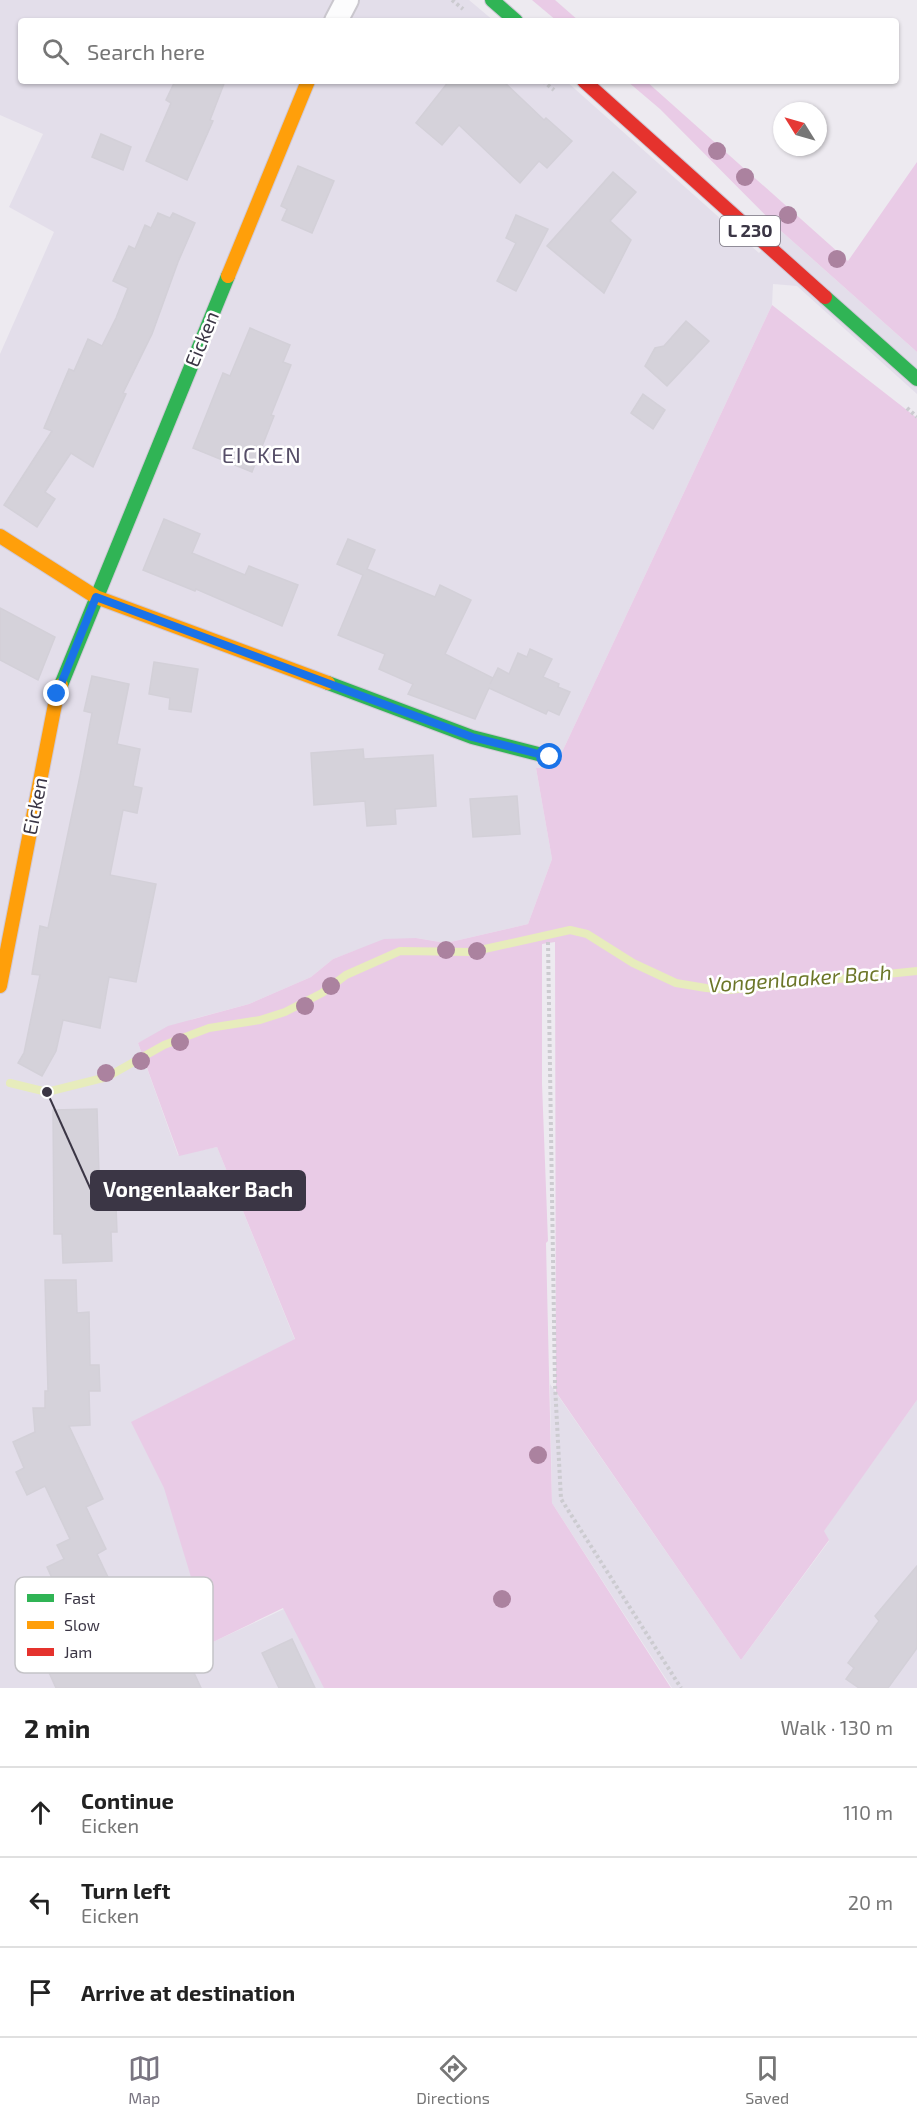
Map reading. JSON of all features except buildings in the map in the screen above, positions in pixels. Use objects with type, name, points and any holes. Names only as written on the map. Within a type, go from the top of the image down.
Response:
[{"type":"street","points":[[338,18],[347,0]]},
{"type":"street","points":[[492,0],[513,18]]},
{"type":"street","name":"Eicken","points":[[0,986],[57,694],[307,84]]},
{"type":"street","name":"L 230","points":[[587,84],[917,379]]},
{"type":"street","points":[[0,536],[96,597],[472,737],[550,757]]},
{"type":"path","points":[[548,942],[555,1385],[561,1499],[681,1688]]},
{"type":"shaded area","points":[[0,0],[469,0],[490,18],[18,18],[18,84],[569,84],[759,253],[780,230],[917,352],[917,394],[797,286],[773,284],[772,305],[555,767],[536,768],[552,859],[528,924],[446,943],[416,938],[354,951],[333,959],[311,977],[249,1004],[193,1019],[138,1043],[178,1155],[217,1147],[295,1340],[166,1488],[193,1577],[15,1577],[15,1673],[213,1673],[213,1642],[286,1608],[326,1688],[0,1688],[0,354],[54,232],[9,207],[43,134],[0,115]]},
{"type":"shaded area","points":[[532,0],[555,0],[576,18],[553,18]]},
{"type":"shaded area","points":[[631,84],[649,84],[848,261],[917,162],[917,352],[780,230],[660,109]]},
{"type":"shaded area","points":[[772,305],[917,418],[917,1400],[824,1531],[829,1540],[741,1660],[556,1392],[555,942],[542,944],[542,1084],[548,1241],[546,1243],[552,1503],[671,1688],[324,1688],[283,1608],[213,1642],[213,1577],[191,1577],[164,1488],[131,1422],[295,1339],[217,1147],[179,1156],[138,1043],[168,1026],[249,1004],[311,977],[333,959],[384,939],[416,938],[446,943],[528,924],[552,859],[536,768],[555,767]]},
{"type":"shaded area","points":[[550,1384],[741,1660],[829,1541],[823,1531],[917,1400],[917,1688],[672,1688],[552,1503]]},
{"type":"waterway","name":"Vongenlaaker Bach","points":[[10,1083],[47,1092],[107,1077],[164,1045],[209,1028],[260,1020],[285,1012],[322,993],[346,975],[400,951],[471,952],[570,930],[587,934],[633,963],[676,983],[706,988],[729,990],[917,971]]},
{"type":"traffic: fast","points":[[492,0],[513,18]]},
{"type":"traffic: fast","points":[[61,685],[228,276]]},
{"type":"traffic: fast","points":[[825,297],[917,379]]},
{"type":"traffic: fast","points":[[328,683],[472,737],[550,757]]},
{"type":"traffic: slow","points":[[228,276],[307,84]]},
{"type":"traffic: slow","points":[[0,536],[96,597],[328,683]]},
{"type":"traffic: slow","points":[[0,986],[57,694],[61,685]]},
{"type":"traffic: jam","points":[[587,84],[825,297]]},
{"type":"place","name":"Vongenlaaker Bach","points":[[47,1092]]},
{"type":"district","name":"EICKEN","points":[[262,455]]},
{"type":"route","points":[[57,694],[96,597],[472,737],[550,757]]}]
